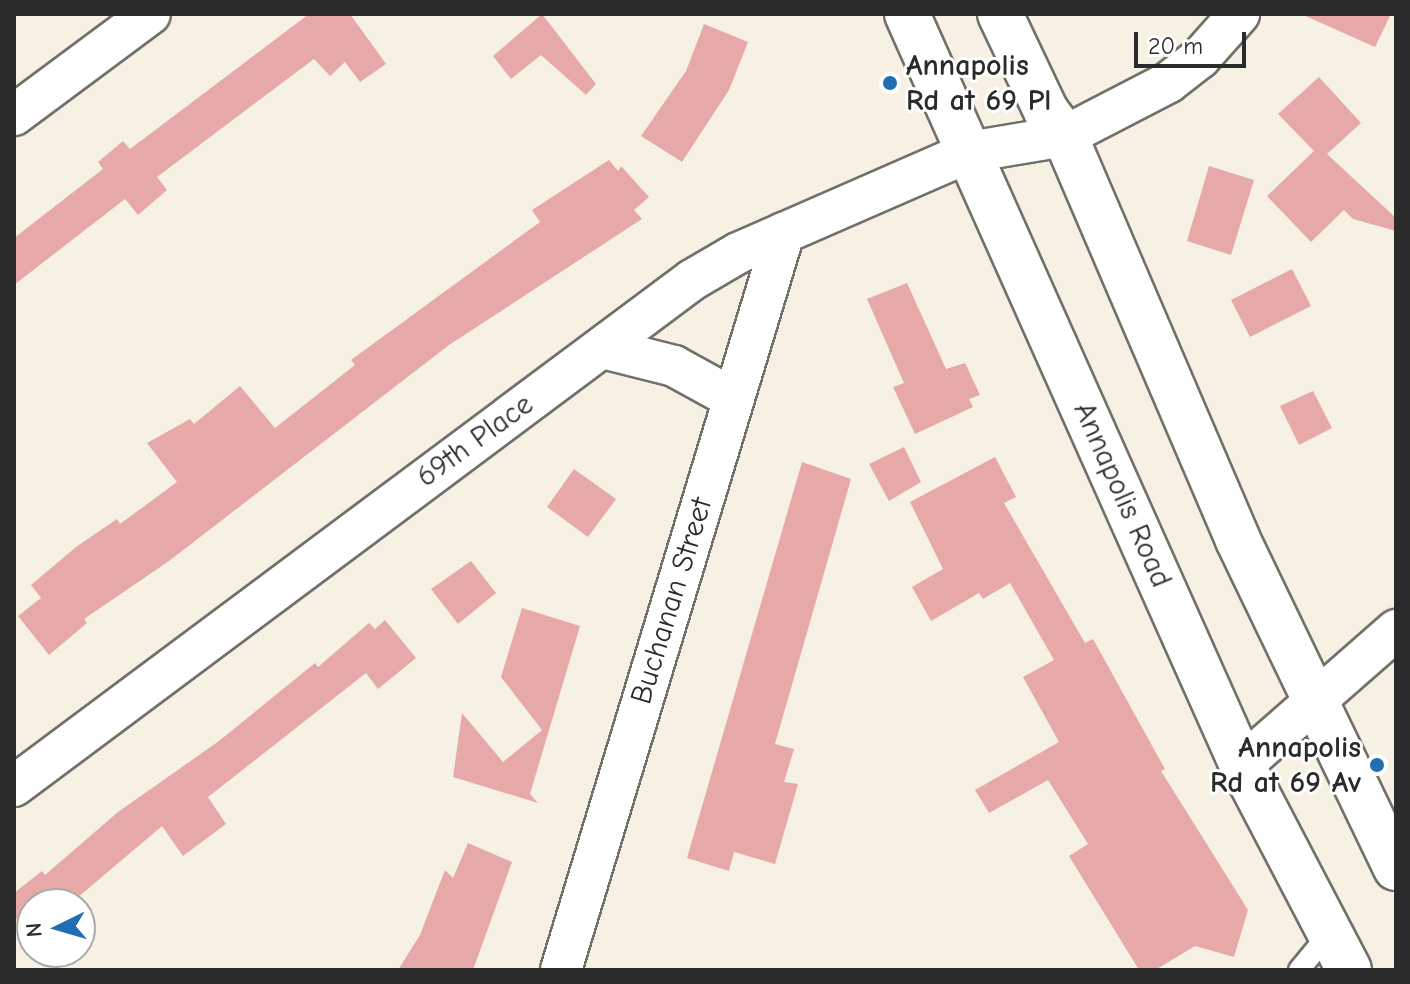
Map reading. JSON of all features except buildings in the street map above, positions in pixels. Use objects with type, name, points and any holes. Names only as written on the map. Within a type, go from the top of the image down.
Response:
[{"type":"main road","name":"Annapolis Road","points":[[907,14],[1242,765],[1339,952]]},
{"type":"main road","points":[[1002,15],[1046,111],[1065,136],[1313,704],[1396,868]]},
{"type":"street","points":[[14,115],[150,14]]},
{"type":"street","name":"69th Place","points":[[14,786],[692,280],[784,233],[969,152],[1065,136],[1169,82],[1200,58],[1239,14]]},
{"type":"street","name":"Buchanan Street","points":[[561,970],[784,233]]},
{"type":"street","points":[[603,348],[674,366],[734,399]]},
{"type":"street","points":[[1242,765],[1396,630]]},
{"type":"lane","points":[[1299,970],[1339,952]]},
{"type":"place","name":"Annapolis Rd at 69 Pl","points":[[890,83]]},
{"type":"place","name":"Annapolis Rd at 69 Av","points":[[1377,765]]}]
